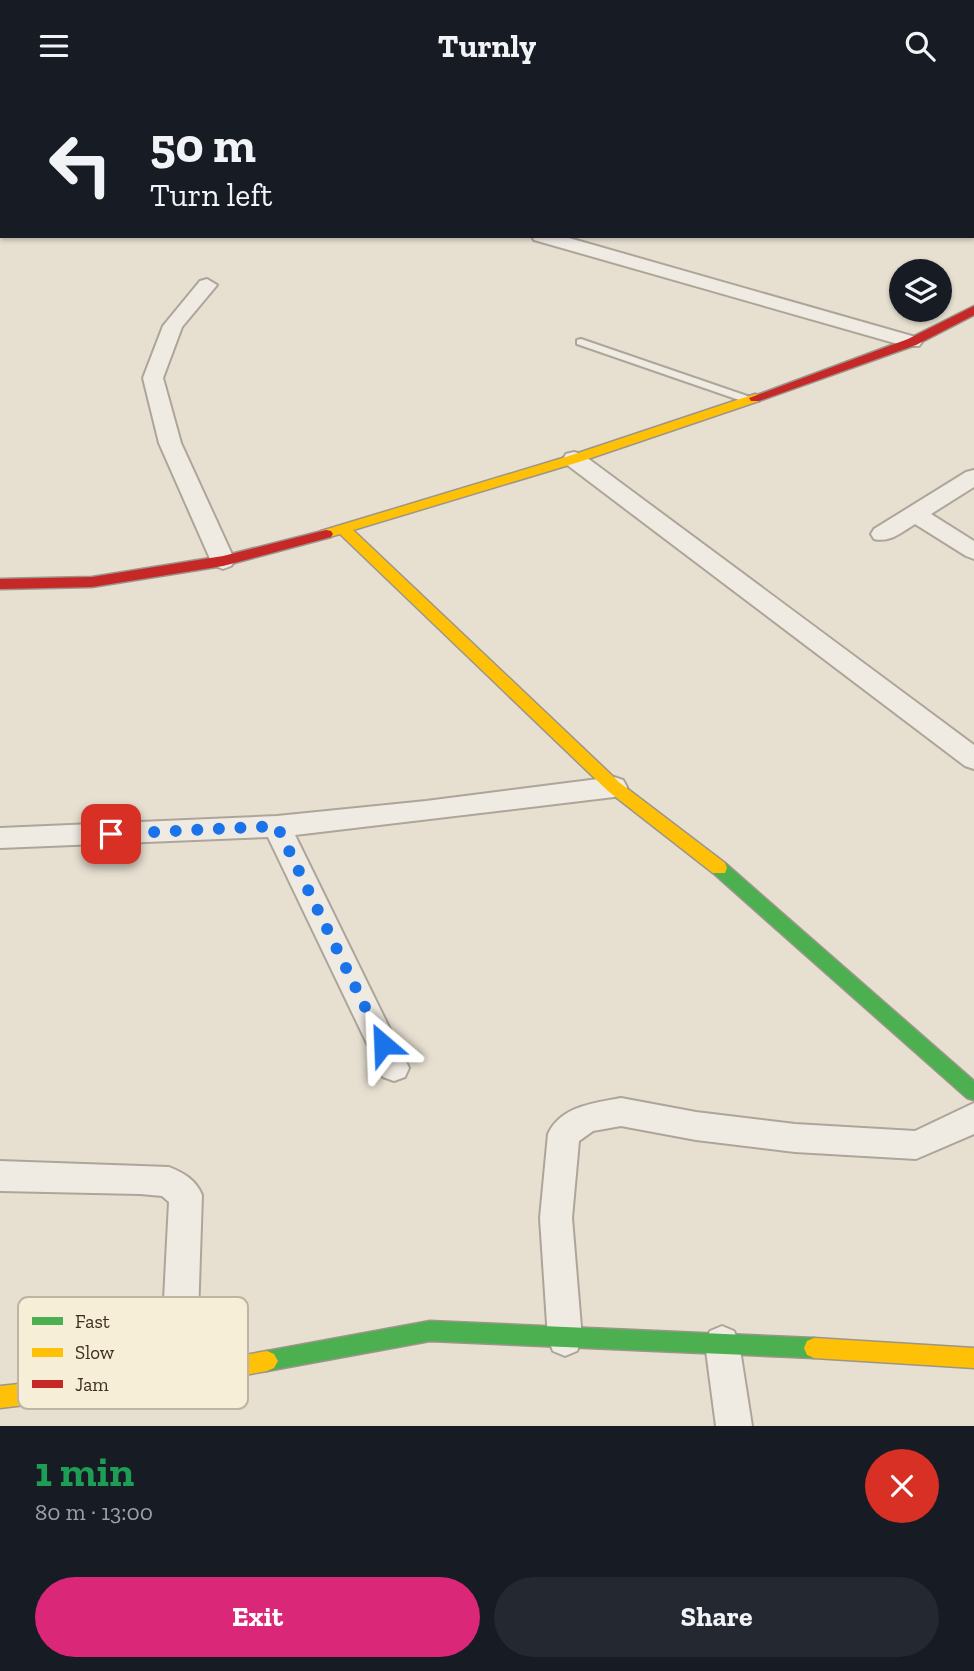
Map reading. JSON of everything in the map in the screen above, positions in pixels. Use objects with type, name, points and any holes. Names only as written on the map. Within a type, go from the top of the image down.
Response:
[{"type":"street","points":[[548,238],[912,342]]},
{"type":"street","points":[[207,285],[173,326],[153,378],[170,443],[223,561]]},
{"type":"street","points":[[0,584],[92,582],[223,561],[343,529],[574,459],[749,400],[912,342],[974,310]]},
{"type":"street","points":[[574,459],[974,759]]},
{"type":"street","points":[[882,534],[974,477]]},
{"type":"street","points":[[915,514],[974,551]]},
{"type":"street","points":[[343,529],[614,787],[707,858],[974,1092]]},
{"type":"street","points":[[0,838],[277,826],[426,811],[614,787]]},
{"type":"street","points":[[277,826],[394,1068]]},
{"type":"street","points":[[565,1339],[556,1217],[560,1164],[564,1134],[586,1118],[621,1112],[696,1126],[795,1138],[916,1145],[953,1130],[974,1117]]},
{"type":"street","points":[[0,1176],[169,1182],[186,1195],[182,1297]]},
{"type":"street","points":[[248,1364],[430,1331],[565,1339],[722,1342],[974,1359]]},
{"type":"street","points":[[722,1342],[734,1426]]},
{"type":"street","points":[[0,1397],[18,1395]]},
{"type":"lane","points":[[581,342],[749,400]]},
{"type":"traffic: fast","points":[[719,868],[974,1092]]},
{"type":"traffic: fast","points":[[267,1361],[430,1331],[814,1348]]},
{"type":"traffic: slow","points":[[326,534],[574,459],[755,398]]},
{"type":"traffic: slow","points":[[343,529],[614,787],[719,868]]},
{"type":"traffic: slow","points":[[814,1348],[974,1358]]},
{"type":"traffic: slow","points":[[248,1364],[267,1361]]},
{"type":"traffic: slow","points":[[0,1397],[18,1395]]},
{"type":"traffic: jam","points":[[755,398],[912,342],[974,310]]},
{"type":"traffic: jam","points":[[0,584],[92,582],[223,561],[326,534]]},
{"type":"route","points":[[111,834],[277,826],[383,1044]]}]
